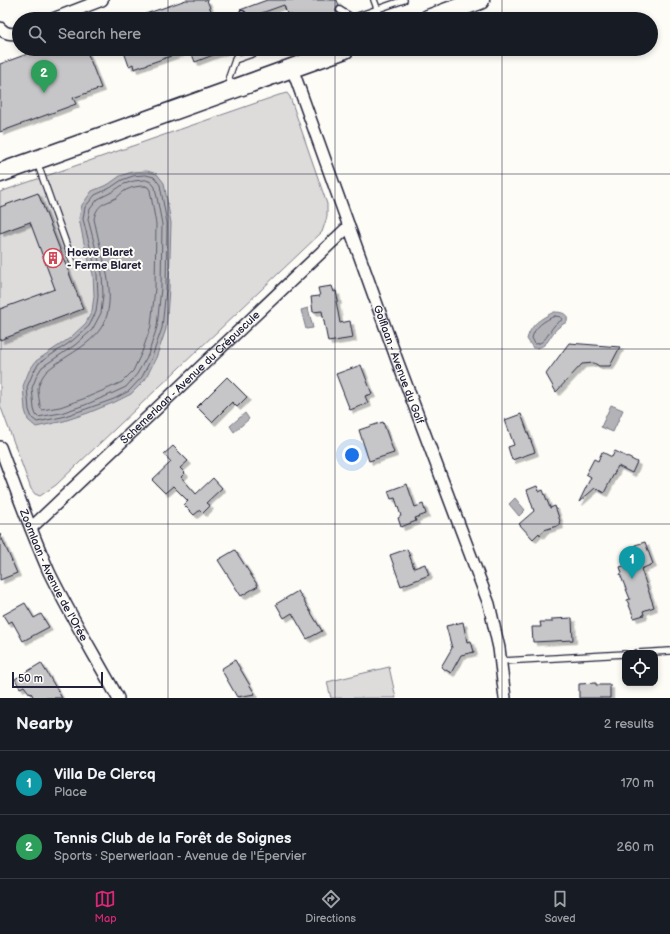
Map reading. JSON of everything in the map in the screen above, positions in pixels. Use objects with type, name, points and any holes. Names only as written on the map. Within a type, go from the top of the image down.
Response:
[{"type":"main road","points":[[447,12],[480,0]]},
{"type":"main road","points":[[0,173],[325,56]]},
{"type":"street","points":[[71,12],[102,0]]},
{"type":"street","points":[[0,28],[9,34],[12,34]]},
{"type":"street","name":"Golflaan - Avenue du Golf","points":[[292,68],[397,360],[489,604],[499,648],[505,698]]},
{"type":"street","name":"Schemerlaan - Avenue du Crépuscule","points":[[31,528],[349,226]]},
{"type":"street","name":"Zoomlaan - Avenue de l'Orée","points":[[0,448],[49,571],[118,698]]},
{"type":"lane","points":[[374,0],[378,10]]},
{"type":"lane","points":[[371,12],[404,0]]},
{"type":"lane","points":[[232,90],[229,76],[236,56]]},
{"type":"lane","points":[[235,60],[246,56]]},
{"type":"lane","points":[[36,160],[73,263]]},
{"type":"lane","points":[[658,652],[670,651]]},
{"type":"lane","points":[[500,661],[622,654]]},
{"type":"shaded area","points":[[287,93],[290,97],[327,204],[327,217],[322,232],[56,485],[40,496],[35,494],[31,489],[0,405],[0,192]]},
{"type":"shaded area","points":[[389,667],[396,698],[331,698],[327,682]]},
{"type":"water","points":[[147,171],[157,174],[164,183],[171,223],[166,329],[156,358],[145,380],[131,394],[88,413],[64,421],[36,427],[28,420],[25,410],[23,386],[29,371],[36,361],[70,338],[86,323],[92,311],[94,296],[93,274],[85,248],[79,218],[82,205],[92,191],[109,184],[120,176],[132,172]]},
{"type":"water","points":[[308,308],[313,328],[306,329],[301,310]]},
{"type":"water","points":[[554,312],[566,315],[567,322],[555,330],[543,346],[533,348],[527,339],[531,329],[540,320]]},
{"type":"water","points":[[611,405],[623,410],[613,432],[601,427]]},
{"type":"water","points":[[245,413],[249,419],[234,432],[230,426]]},
{"type":"water","points":[[515,498],[525,510],[519,516],[509,504]]},
{"type":"building","points":[[186,0],[207,0],[211,12],[151,12]]},
{"type":"building","points":[[267,0],[337,0],[339,6],[337,7],[336,12],[286,12],[284,5],[264,12],[246,12],[240,10]]},
{"type":"building","points":[[22,56],[89,56],[101,88],[73,98],[76,104],[0,132],[0,64]]},
{"type":"building","points":[[125,56],[171,56],[134,69],[133,64],[129,66]]},
{"type":"building","points":[[193,56],[210,56],[195,62]]},
{"type":"building","name":"Hoeve Blaret - Ferme Blaret","points":[[38,193],[83,309],[0,340],[0,309],[55,289],[30,222],[0,233],[0,207]]},
{"type":"building","points":[[332,286],[334,292],[336,291],[338,301],[336,301],[340,323],[350,321],[353,338],[328,342],[322,311],[313,312],[311,297],[320,296],[318,288]]},
{"type":"building","points":[[569,343],[620,347],[610,366],[599,366],[594,363],[582,364],[556,392],[546,374]]},
{"type":"building","points":[[361,365],[372,394],[365,396],[368,403],[350,410],[336,374]]},
{"type":"building","points":[[227,377],[247,397],[237,407],[232,402],[212,422],[197,407]]},
{"type":"building","points":[[521,414],[535,452],[512,460],[508,447],[514,445],[505,420]]},
{"type":"building","points":[[383,422],[394,453],[369,461],[359,430]]},
{"type":"building","points":[[173,446],[188,461],[180,468],[185,473],[181,477],[196,494],[213,478],[222,488],[206,503],[210,506],[203,513],[200,510],[194,515],[184,505],[188,501],[173,486],[165,493],[152,480],[171,462],[164,454]]},
{"type":"building","points":[[615,451],[637,462],[632,473],[618,466],[604,493],[595,488],[579,502],[591,477],[586,474],[594,459],[598,461],[602,452],[612,457]]},
{"type":"building","points":[[407,484],[415,507],[423,504],[426,514],[415,518],[416,521],[401,527],[398,518],[401,516],[395,498],[391,499],[388,491]]},
{"type":"building","points":[[537,486],[539,492],[543,490],[550,508],[555,506],[560,525],[544,530],[540,535],[539,533],[533,539],[519,524],[534,511],[527,490]]},
{"type":"building","points":[[0,534],[17,573],[0,580]]},
{"type":"building","points":[[645,542],[653,564],[641,569],[654,607],[643,611],[644,615],[634,618],[627,600],[630,599],[620,574],[622,573],[620,567],[629,564],[628,561],[639,557],[635,545]]},
{"type":"building","points":[[407,549],[414,568],[425,564],[429,575],[401,586],[390,555]]},
{"type":"building","points":[[235,550],[258,586],[241,596],[218,560]]},
{"type":"building","points":[[298,591],[322,631],[307,639],[292,613],[284,618],[276,604]]},
{"type":"building","points":[[25,603],[34,618],[41,614],[49,627],[23,641],[12,621],[8,623],[3,615]]},
{"type":"building","points":[[572,618],[573,640],[533,642],[532,627],[541,627],[540,622],[552,622],[552,619]]},
{"type":"building","points":[[463,622],[467,642],[471,641],[474,652],[461,655],[451,673],[441,667],[452,648],[446,626]]},
{"type":"building","points":[[235,660],[255,694],[237,697],[221,669]]},
{"type":"building","points":[[41,663],[62,698],[34,698],[24,686],[20,688],[15,679]]},
{"type":"building","points":[[596,683],[596,685],[610,685],[610,698],[579,698],[579,684]]},
{"type":"place","name":"Tennis Club de la Forêt de Soignes","points":[[44,93]]},
{"type":"place","name":"Hoeve Blaret - Ferme Blaret","points":[[53,258]]},
{"type":"place","name":"Villa De Clercq","points":[[632,579]]}]
